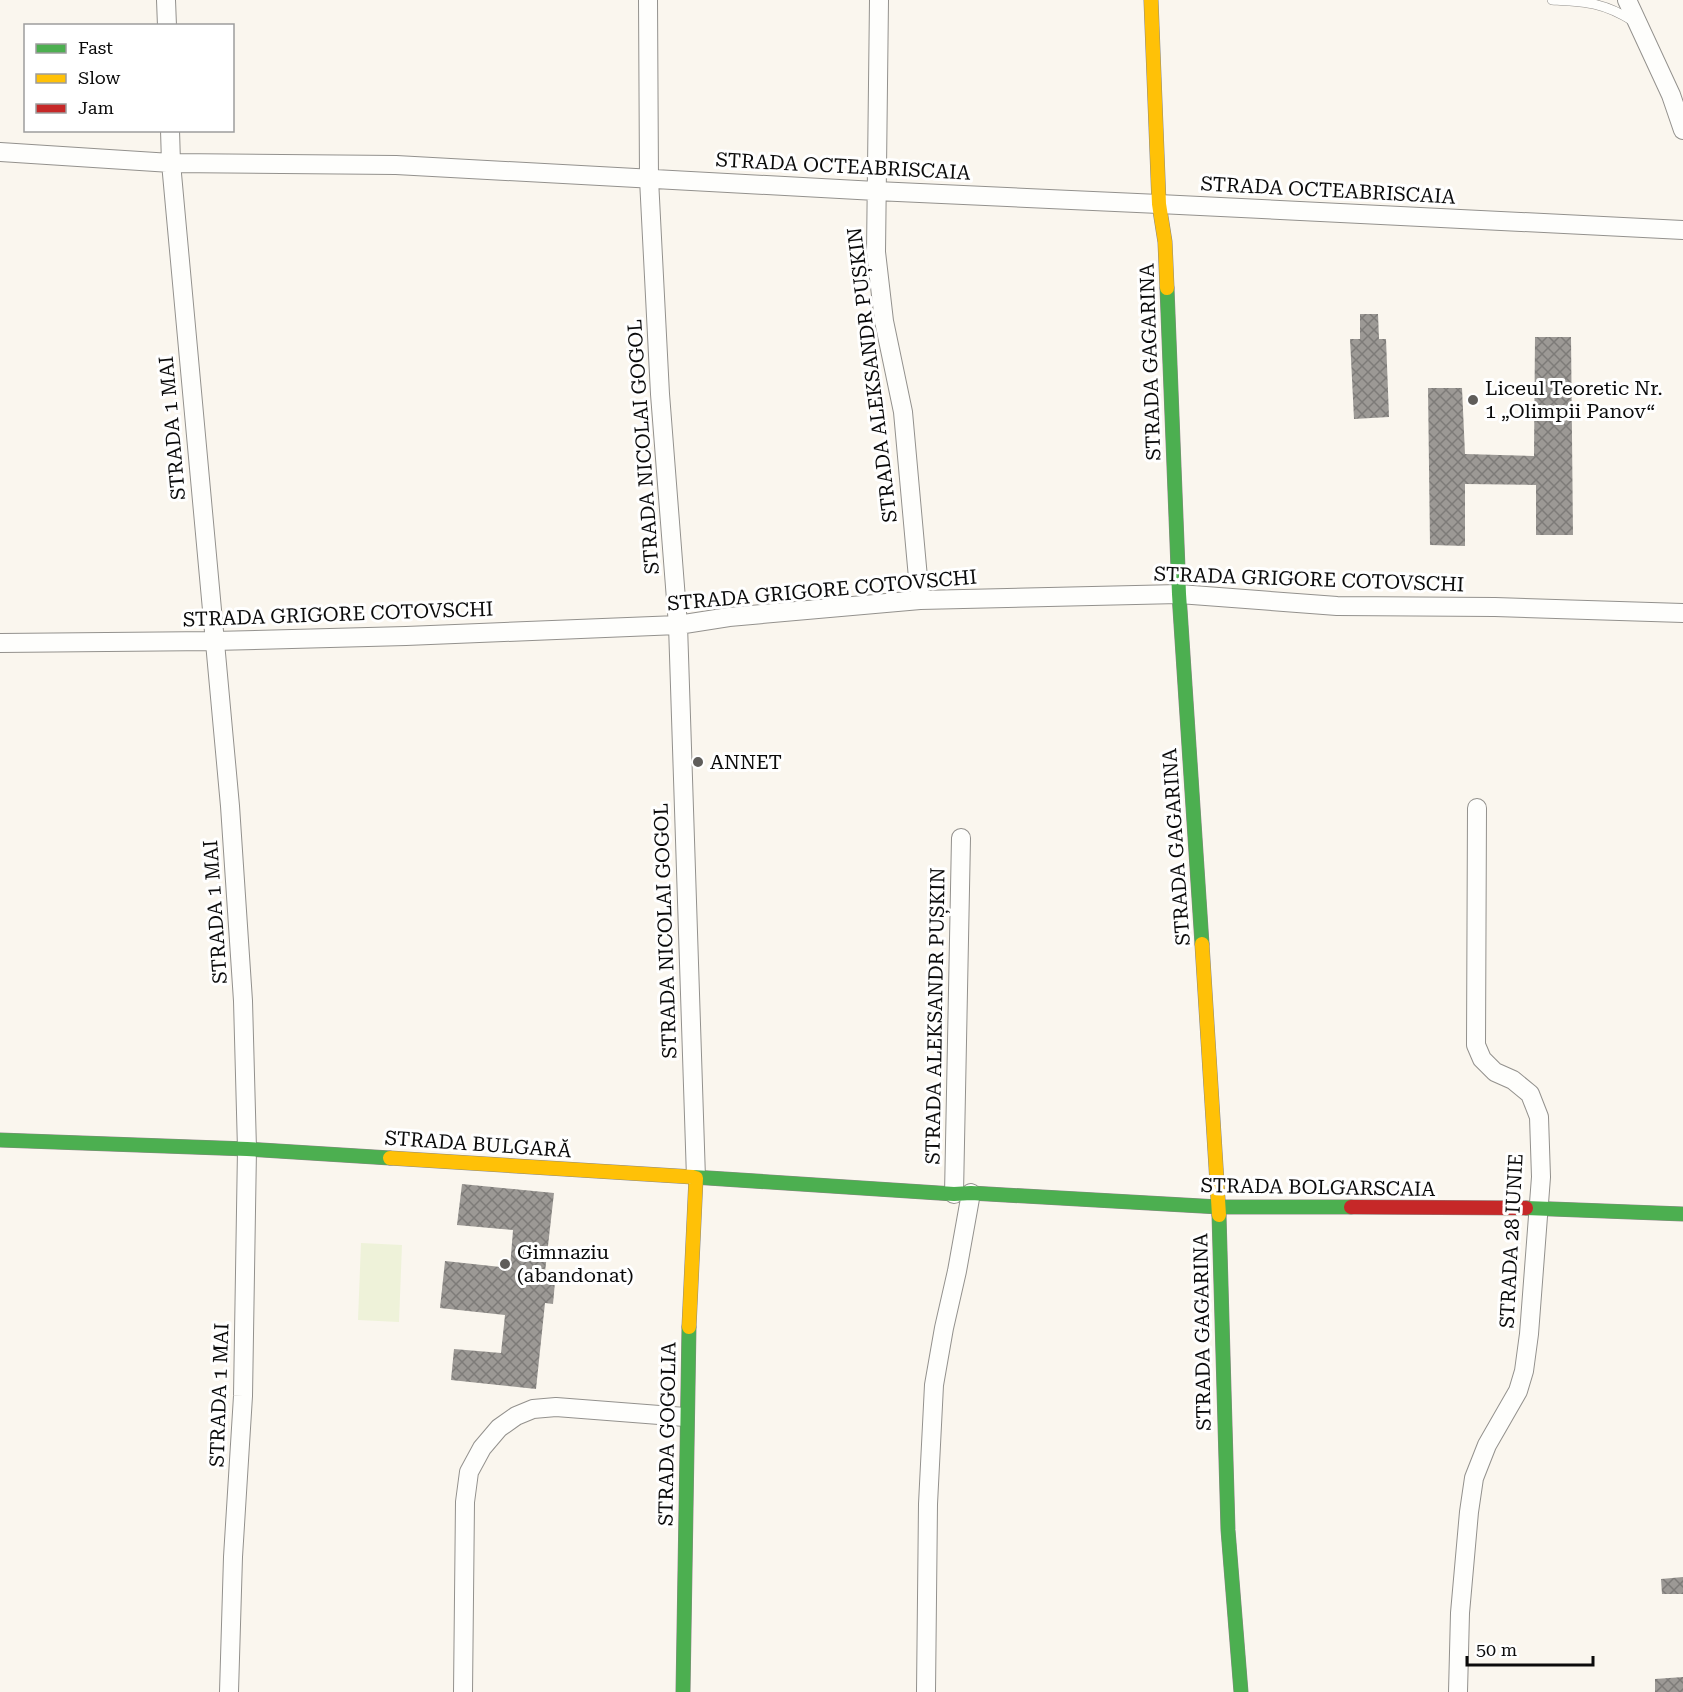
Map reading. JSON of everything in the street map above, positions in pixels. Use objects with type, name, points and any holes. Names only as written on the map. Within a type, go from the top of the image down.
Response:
[{"type":"street","points":[[166,0],[167,24]]},
{"type":"street","name":"STRADA NICOLAI GOGOL","points":[[648,0],[649,178],[660,394],[678,625],[696,1178]]},
{"type":"street","name":"STRADA ALEKSANDR PUȘKIN","points":[[879,0],[876,252],[884,321],[903,412],[920,600]]},
{"type":"street","name":"STRADA GAGARINA","points":[[1151,0],[1159,204],[1165,242],[1179,594],[1219,1207],[1228,1530],[1240,1692]]},
{"type":"street","points":[[1627,0],[1671,95],[1683,130]]},
{"type":"street","name":"STRADA 1 MAI","points":[[170,132],[213,641],[230,806],[243,1001],[247,1149],[243,1396],[233,1557],[230,1692]]},
{"type":"street","name":"STRADA OCTEABRISCAIA","points":[[0,152],[171,163],[396,165],[1683,230]]},
{"type":"street","name":"STRADA GRIGORE COTOVSCHI","points":[[0,643],[406,636],[678,625],[729,617],[920,600],[1179,594],[1337,606],[1495,607],[1683,613]]},
{"type":"street","name":"STRADA 28 IUNIE","points":[[1458,1692],[1460,1613],[1474,1478],[1487,1445],[1518,1391],[1524,1371],[1529,1334],[1540,1177],[1539,1118],[1530,1094],[1514,1080],[1495,1072],[1482,1059],[1476,1045],[1477,808]]},
{"type":"street","name":"STRADA ALEKSANDR PUȘKIN","points":[[926,1692],[928,1504],[934,1385],[957,1271],[962,1194],[961,838]]},
{"type":"street","name":"STRADA BULGARĂ","points":[[0,1140],[247,1149],[962,1194]]},
{"type":"street","name":"STRADA GOGOLIA","points":[[683,1692],[685,1417],[689,1286],[696,1178]]},
{"type":"street","name":"STRADA BOLGARSCAIA","points":[[962,1194],[1219,1207],[1537,1208],[1683,1214]]},
{"type":"street","points":[[463,1692],[465,1502],[469,1472],[482,1448],[499,1428],[516,1416],[533,1409],[556,1407],[685,1417]]},
{"type":"lane","points":[[1552,0],[1592,2],[1617,10],[1640,25]]},
{"type":"green space","points":[[361,1243],[402,1245],[399,1322],[358,1320]]},
{"type":"building","points":[[1360,314],[1378,314],[1379,339],[1386,339],[1389,417],[1354,419],[1350,339],[1360,339]]},
{"type":"building","name":"Liceul Teoretic Nr. 1 „Olimpii Panov“","points":[[1535,337],[1571,337],[1573,535],[1536,535],[1536,485],[1465,484],[1465,546],[1430,545],[1428,388],[1462,388],[1465,454],[1534,456]]},
{"type":"building","points":[[462,1184],[554,1193],[544,1281],[555,1282],[553,1304],[545,1303],[536,1389],[451,1380],[454,1349],[501,1353],[505,1315],[440,1308],[445,1261],[510,1268],[513,1230],[457,1225]]},
{"type":"building","points":[[1683,1577],[1683,1594],[1662,1594],[1661,1579]]},
{"type":"building","points":[[1683,1677],[1683,1692],[1655,1692],[1655,1679]]},
{"type":"traffic: fast","points":[[1167,288],[1179,594],[1202,944]]},
{"type":"traffic: fast","points":[[0,1140],[247,1149],[390,1158]]},
{"type":"traffic: fast","points":[[693,1177],[954,1194],[971,1193],[1219,1207],[1351,1207]]},
{"type":"traffic: fast","points":[[1526,1208],[1683,1214]]},
{"type":"traffic: fast","points":[[1219,1215],[1228,1530],[1241,1692]]},
{"type":"traffic: fast","points":[[683,1692],[689,1327]]},
{"type":"traffic: slow","points":[[1151,0],[1159,204],[1165,242],[1167,288]]},
{"type":"traffic: slow","points":[[1202,944],[1219,1215]]},
{"type":"traffic: slow","points":[[390,1158],[693,1177]]},
{"type":"traffic: slow","points":[[689,1327],[696,1178]]},
{"type":"traffic: jam","points":[[1351,1207],[1526,1208]]},
{"type":"place","name":"Liceul Teoretic Nr. 1 „Olimpii Panov“","points":[[1473,400]]},
{"type":"place","name":"ANNET","points":[[698,762]]},
{"type":"place","name":"Gimnaziu (abandonat)","points":[[505,1264]]}]
